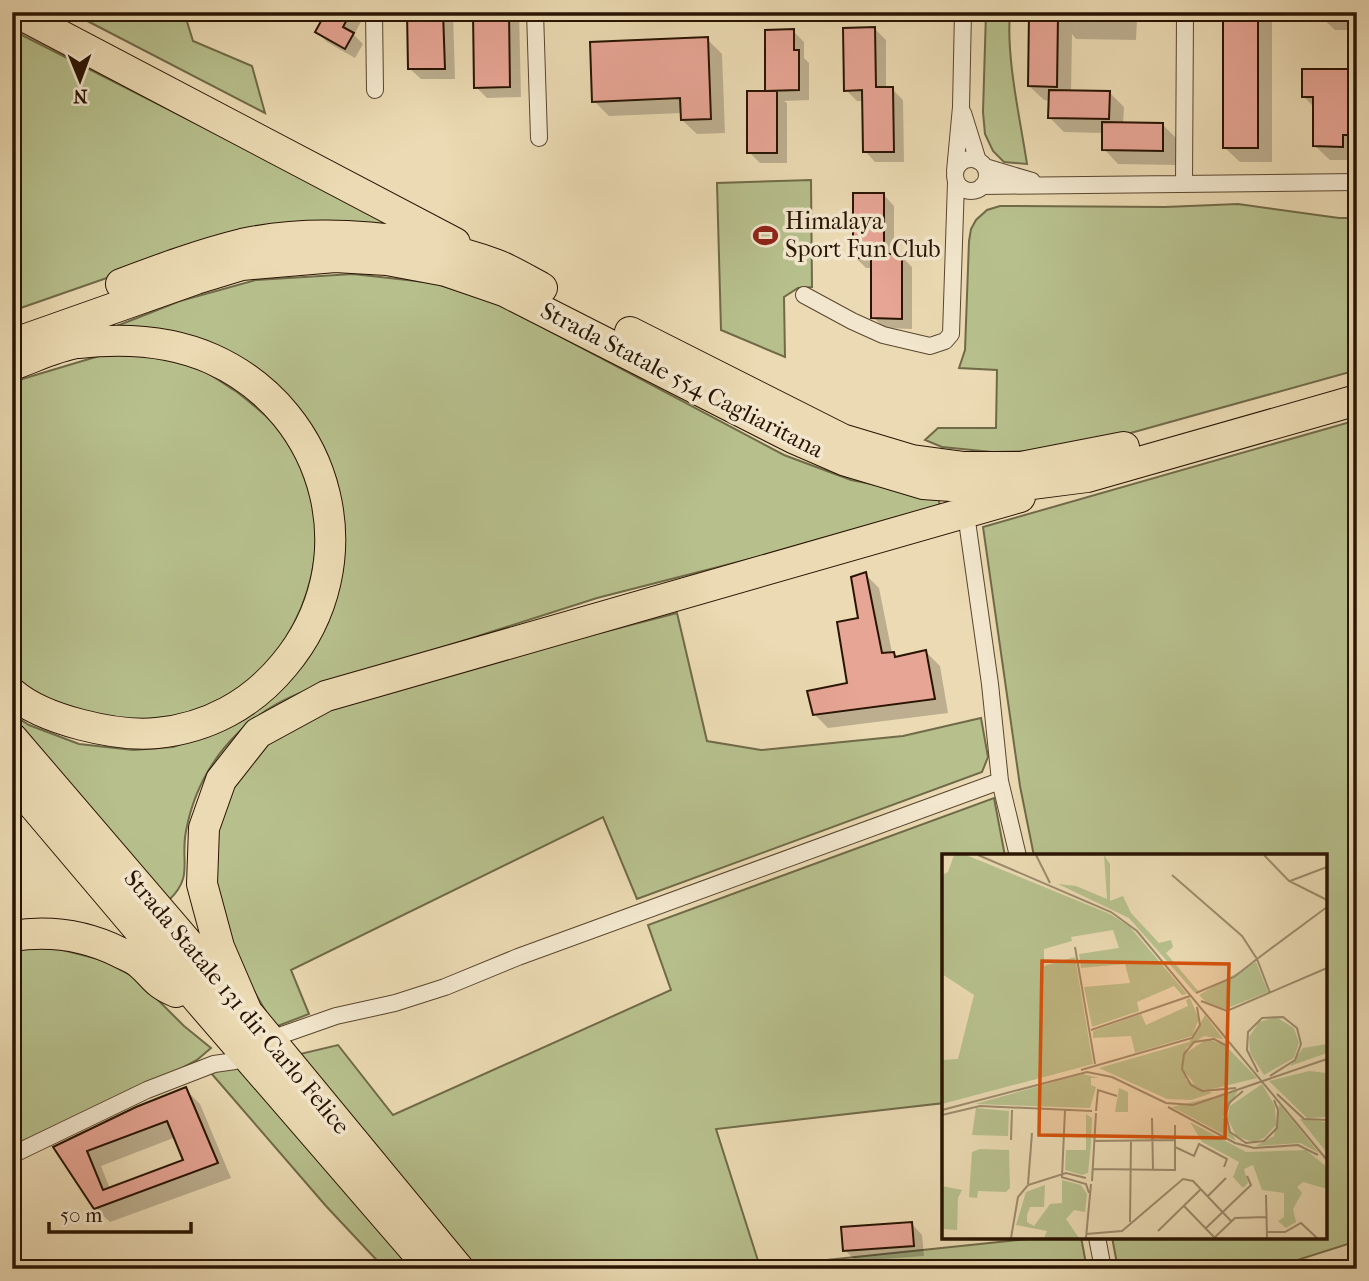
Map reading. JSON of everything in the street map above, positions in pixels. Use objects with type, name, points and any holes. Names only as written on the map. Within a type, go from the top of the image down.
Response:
[{"type":"highway","points":[[16,12],[496,264]]},
{"type":"highway","name":"Strada Statale 554 Cagliaritana","points":[[12,324],[196,256],[245,243],[342,236],[390,240],[442,249],[496,264],[842,439],[912,460],[964,467],[1021,467],[1110,451],[1357,382]]},
{"type":"highway","name":"Strada Statale 554 Cagliaritana","points":[[12,344],[242,265],[335,257],[387,260],[446,271],[504,291],[793,438],[846,461],[923,484],[994,489],[1087,477],[1357,400]]},
{"type":"highway","points":[[12,365],[75,344],[133,340],[181,347],[237,372],[259,387],[287,417],[309,452],[319,471],[328,504],[332,543],[328,579],[317,614],[298,648],[268,685],[244,704],[206,721],[171,732],[143,734],[99,730],[65,720],[19,699],[12,693]]},
{"type":"highway","points":[[247,1012],[219,947],[202,884],[204,828],[221,780],[258,733],[326,696],[1087,477]]},
{"type":"highway","name":"Strada Statale 131 dir Carlo Felice","points":[[12,738],[247,1012],[458,1269]]},
{"type":"highway","name":"Strada Statale 131 dir Carlo Felice","points":[[12,780],[431,1269]]},
{"type":"highway","points":[[12,936],[32,933],[74,935],[103,944],[137,961],[160,986],[200,1002]]},
{"type":"street","points":[[373,12],[375,90]]},
{"type":"street","points":[[536,12],[539,138]]},
{"type":"street","points":[[804,295],[883,335],[930,346],[945,341],[951,334],[963,12]]},
{"type":"street","points":[[1184,184],[1185,12]]},
{"type":"street","points":[[956,227],[986,175],[961,107]]},
{"type":"street","points":[[956,177],[964,160],[1045,185]]},
{"type":"street","points":[[956,177],[964,189],[1045,185],[1357,182]]},
{"type":"street","points":[[966,514],[990,684],[1000,781],[1018,854]]},
{"type":"street","points":[[279,1036],[336,1016],[395,1003],[446,987],[518,957],[1000,781]]},
{"type":"street","points":[[12,1154],[147,1090],[214,1063],[235,1061]]},
{"type":"street","points":[[1097,1239],[1103,1269]]},
{"type":"green space","points":[[70,12],[184,12],[193,41],[252,66],[265,113]]},
{"type":"green space","points":[[986,12],[1010,12],[1012,68],[1027,164],[1004,162],[993,151],[985,134],[983,112]]},
{"type":"green space","points":[[12,30],[394,224],[292,225],[236,233],[12,311],[12,209],[16,193],[18,158],[12,123]]},
{"type":"green space","name":"Himalaya Sport Fun Club","points":[[811,180],[812,287],[798,288],[784,297],[785,357],[721,330],[717,183]]},
{"type":"green space","points":[[1238,204],[1339,218],[1357,218],[1357,370],[1109,439],[1050,451],[992,452],[942,447],[925,440],[938,428],[996,428],[997,370],[959,368],[965,350],[971,229],[987,210],[1000,206],[1165,207]]},
{"type":"green space","points":[[353,274],[434,283],[499,304],[784,455],[851,480],[938,497],[941,510],[597,598],[300,693],[278,703],[241,730],[225,747],[200,786],[186,831],[184,876],[169,900],[12,731],[12,714],[29,725],[79,744],[133,750],[173,747],[216,732],[303,658],[336,598],[343,569],[343,549],[266,384],[104,331],[180,301],[256,280]]},
{"type":"green space","points":[[134,354],[170,358],[196,367],[237,392],[268,418],[298,457],[310,489],[316,523],[315,558],[307,592],[293,624],[275,654],[251,680],[215,705],[189,718],[143,728],[80,715],[12,682],[12,382],[99,356]]},
{"type":"green space","points":[[1357,420],[1357,1269],[1354,1242],[1269,1269],[1118,1269],[1112,1239],[1327,1239],[1327,854],[1034,854],[1020,786],[983,527]]},
{"type":"green space","points":[[677,613],[707,741],[761,750],[903,736],[981,718],[988,757],[982,772],[637,899],[603,817],[291,970],[309,1014],[275,1027],[225,942],[209,836],[256,743],[290,722],[515,655]]},
{"type":"green space","points":[[994,798],[1005,854],[942,854],[942,1103],[716,1129],[760,1267],[1028,1239],[1081,1239],[1087,1269],[476,1269],[300,1054],[338,1045],[393,1115],[671,990],[648,925]]},
{"type":"green space","points":[[47,946],[102,960],[136,978],[184,1026],[211,1048],[197,1060],[171,1074],[12,1146],[12,949]]},
{"type":"green space","points":[[240,1065],[417,1269],[385,1269],[326,1206],[211,1073]]},
{"type":"building","points":[[326,12],[351,12],[343,27],[354,33],[345,49],[315,32]]},
{"type":"building","points":[[407,12],[443,12],[445,69],[408,69]]},
{"type":"building","points":[[473,12],[509,12],[510,87],[474,88]]},
{"type":"building","points":[[1223,12],[1258,12],[1258,148],[1223,148]]},
{"type":"building","points":[[1029,14],[1058,15],[1057,87],[1028,86]]},
{"type":"building","points":[[875,27],[876,87],[893,87],[894,152],[863,152],[862,90],[844,91],[843,28]]},
{"type":"building","points":[[794,29],[794,50],[799,50],[799,90],[765,91],[765,30]]},
{"type":"building","points":[[708,37],[711,119],[681,120],[680,98],[592,102],[590,42]]},
{"type":"building","points":[[1302,69],[1357,69],[1357,135],[1343,135],[1343,147],[1313,146],[1313,97],[1302,97]]},
{"type":"building","points":[[1049,90],[1110,91],[1109,119],[1048,118]]},
{"type":"building","points":[[747,91],[777,91],[777,153],[747,153]]},
{"type":"building","points":[[1102,122],[1163,123],[1163,151],[1102,150]]},
{"type":"building","points":[[853,193],[884,193],[884,254],[902,254],[902,319],[871,318],[871,258],[853,258]]},
{"type":"building","points":[[866,572],[882,653],[894,652],[895,657],[926,650],[935,699],[813,715],[807,691],[847,683],[837,622],[858,618],[851,577]]},
{"type":"building","points":[[186,1087],[218,1163],[94,1209],[53,1147],[136,1107]],"holes":[[[167,1121],[183,1160],[103,1190],[87,1151]]]},
{"type":"building","points":[[912,1222],[914,1246],[843,1251],[841,1227]]},
{"type":"place","name":"Himalaya Sport Fun Club","points":[[765,235]]}]
